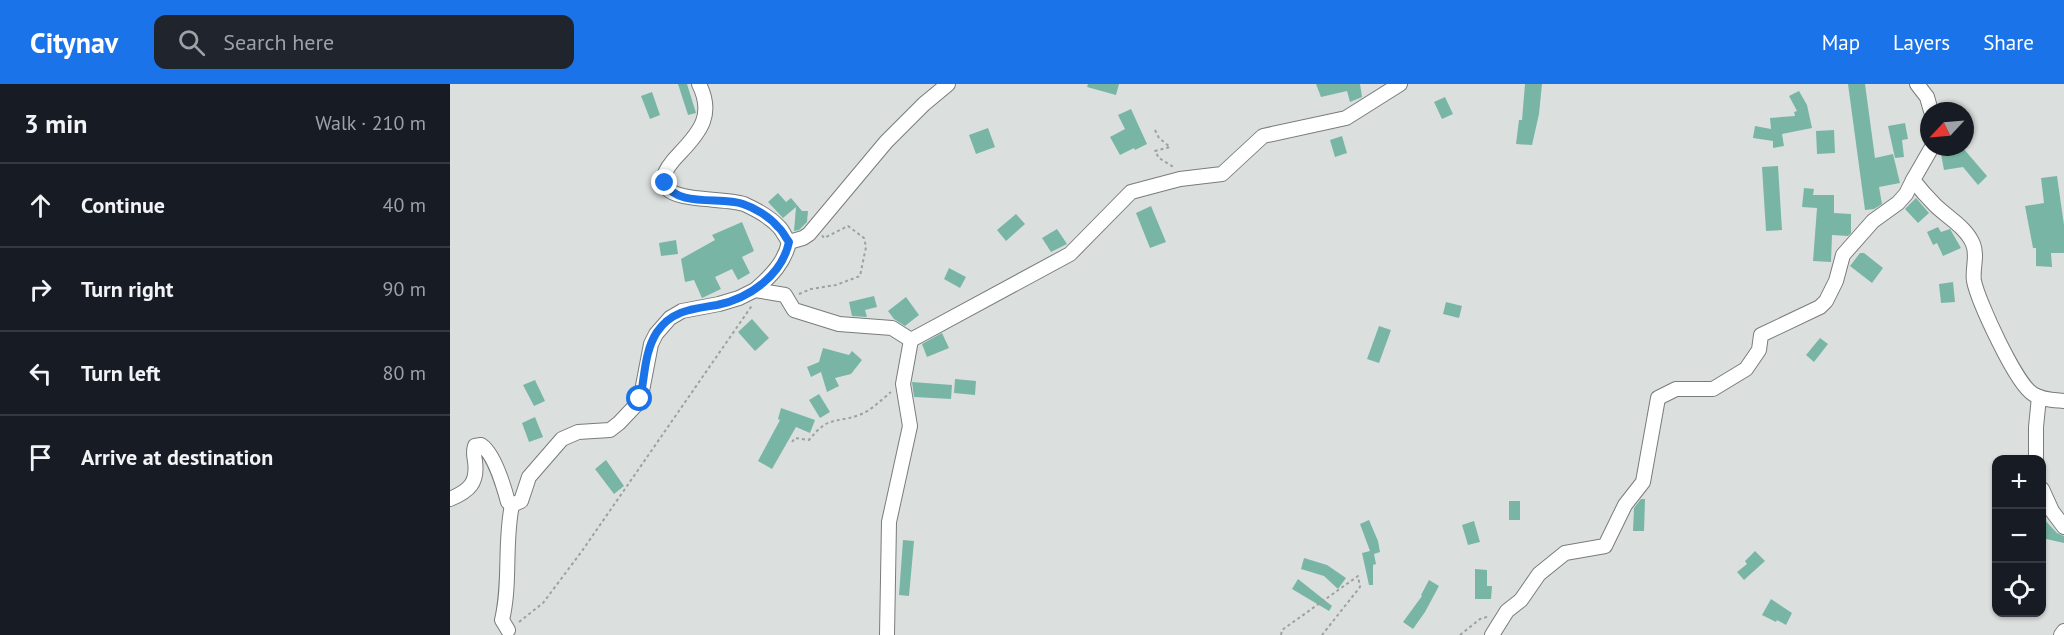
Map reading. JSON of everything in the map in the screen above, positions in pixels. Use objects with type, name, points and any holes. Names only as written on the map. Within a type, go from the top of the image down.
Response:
[{"type":"street","points":[[512,504],[521,501],[529,477],[562,439],[578,432],[610,430],[637,404],[642,391],[651,344],[656,334],[670,318],[682,311],[719,304],[755,290],[776,269],[786,254],[789,242],[777,225],[758,212],[743,204],[688,198],[673,193],[667,187],[664,177],[668,165],[698,133],[705,117],[706,100],[699,84]]},
{"type":"street","points":[[789,242],[803,238],[816,227],[886,142],[948,84]]},
{"type":"street","points":[[911,340],[1070,254],[1131,192],[1180,179],[1222,174],[1263,136],[1346,118],[1400,84]]},
{"type":"street","points":[[1917,84],[1928,102]]},
{"type":"street","points":[[1492,635],[1507,611],[1521,600],[1539,574],[1565,553],[1605,546],[1624,506],[1643,482],[1658,398],[1676,389],[1713,389],[1746,369],[1759,350],[1761,335],[1820,307],[1831,293],[1844,255],[1874,221],[1906,194],[1927,156]]},
{"type":"street","points":[[1913,180],[1933,203],[1969,237],[1974,247],[1974,278],[1981,302],[2022,384],[2039,397],[2064,401]]},
{"type":"street","points":[[755,290],[785,295],[794,310],[839,324],[892,328],[911,340]]},
{"type":"street","points":[[887,635],[889,522],[910,426],[903,384],[911,340]]},
{"type":"street","points":[[2036,455],[2039,397]]},
{"type":"street","points":[[450,499],[464,492],[474,482],[476,467],[474,449],[475,446],[481,445],[487,449],[508,502],[512,504]]},
{"type":"street","points":[[2046,498],[2052,511],[2064,527]]},
{"type":"street","points":[[508,630],[502,620],[506,601],[507,527],[512,504]]},
{"type":"street","points":[[2061,635],[2064,631]]},
{"type":"path","points":[[1155,130],[1159,138],[1170,147],[1155,151],[1159,158],[1174,167],[1180,179]]},
{"type":"path","points":[[792,304],[801,292],[836,285],[860,276],[867,247],[864,238],[849,226],[824,238],[816,227]]},
{"type":"path","points":[[508,630],[543,603],[582,551],[753,306],[755,290]]},
{"type":"path","points":[[792,442],[795,438],[809,440],[820,426],[831,420],[861,414],[903,384]]},
{"type":"path","points":[[1281,635],[1282,630],[1358,576],[1360,587],[1322,635]]},
{"type":"path","points":[[1460,635],[1480,619],[1507,611]]},
{"type":"building","points":[[678,84],[687,84],[696,113],[688,115]]},
{"type":"building","points":[[1088,84],[1119,84],[1116,95],[1087,87]]},
{"type":"building","points":[[1316,84],[1360,84],[1362,97],[1350,102],[1347,91],[1321,97]]},
{"type":"building","points":[[1525,84],[1542,84],[1539,114],[1532,145],[1516,144],[1519,120],[1522,120]]},
{"type":"building","points":[[1848,84],[1865,84],[1875,158],[1893,154],[1900,183],[1879,187],[1882,204],[1874,209],[1865,210]]},
{"type":"building","points":[[1799,91],[1807,105],[1812,128],[1782,134],[1784,146],[1773,148],[1773,141],[1753,138],[1755,126],[1771,129],[1770,118],[1795,116],[1794,112],[1797,111],[1789,96]]},
{"type":"building","points":[[652,92],[660,115],[650,119],[641,96]]},
{"type":"building","points":[[1445,97],[1453,114],[1442,119],[1434,102]]},
{"type":"building","points":[[1131,109],[1147,144],[1120,155],[1110,137],[1125,129],[1118,115]]},
{"type":"building","points":[[1905,123],[1908,139],[1902,140],[1904,157],[1895,158],[1888,126]]},
{"type":"building","points":[[988,128],[995,147],[976,154],[969,135]]},
{"type":"building","points":[[1834,130],[1835,153],[1817,154],[1816,131]]},
{"type":"building","points":[[1342,136],[1347,153],[1335,157],[1330,140]]},
{"type":"building","points":[[1941,156],[1970,156],[1987,176],[1978,185],[1963,167],[1944,170]]},
{"type":"building","points":[[1778,166],[1782,230],[1766,231],[1762,167]]},
{"type":"building","points":[[2057,176],[2064,225],[2064,253],[2051,253],[2052,267],[2036,266],[2036,248],[2033,248],[2025,206],[2044,203],[2041,178]]},
{"type":"building","points":[[1804,188],[1814,189],[1813,195],[1834,195],[1834,213],[1851,214],[1851,233],[1848,236],[1832,235],[1831,262],[1813,261],[1817,208],[1802,207]]},
{"type":"building","points":[[778,193],[786,202],[791,198],[802,211],[808,211],[807,222],[799,230],[794,231],[796,207],[783,218],[768,202]]},
{"type":"building","points":[[1916,198],[1929,213],[1918,223],[1905,209]]},
{"type":"building","points":[[1151,206],[1166,242],[1150,248],[1136,213]]},
{"type":"building","points":[[1016,214],[1025,224],[1006,241],[997,230]]},
{"type":"building","points":[[742,222],[754,251],[742,257],[750,273],[738,280],[732,269],[715,277],[721,289],[702,298],[694,280],[685,282],[681,259],[715,240],[712,235]]},
{"type":"building","points":[[1938,227],[1941,232],[1950,229],[1961,248],[1943,256],[1937,243],[1933,245],[1927,232]]},
{"type":"building","points":[[1057,229],[1067,244],[1051,252],[1042,238]]},
{"type":"building","points":[[676,240],[678,254],[661,256],[659,243]]},
{"type":"building","points":[[1860,253],[1864,253],[1883,268],[1872,283],[1850,266]]},
{"type":"building","points":[[949,268],[966,277],[960,288],[944,279]]},
{"type":"building","points":[[1953,282],[1955,302],[1941,303],[1939,284]]},
{"type":"building","points":[[874,296],[877,307],[865,310],[867,317],[852,316],[849,302]]},
{"type":"building","points":[[906,297],[919,315],[905,326],[894,319],[888,311]]},
{"type":"building","points":[[1446,302],[1462,306],[1459,318],[1443,314]]},
{"type":"building","points":[[752,319],[769,338],[755,351],[738,332]]},
{"type":"building","points":[[1379,326],[1391,330],[1379,363],[1367,359]]},
{"type":"building","points":[[942,333],[949,348],[927,357],[922,344]]},
{"type":"building","points":[[1820,338],[1828,344],[1814,362],[1806,355]]},
{"type":"building","points":[[823,348],[849,355],[852,351],[862,360],[851,374],[835,378],[839,386],[827,392],[821,372],[811,377],[807,367],[819,362]]},
{"type":"building","points":[[955,379],[976,381],[975,395],[954,393]]},
{"type":"building","points":[[535,380],[545,401],[534,406],[523,385]]},
{"type":"building","points":[[912,382],[952,385],[951,399],[914,397]]},
{"type":"building","points":[[819,394],[830,412],[820,418],[809,400]]},
{"type":"building","points":[[781,408],[815,420],[810,433],[796,427],[772,469],[758,461],[780,420],[778,419]]},
{"type":"building","points":[[535,417],[543,437],[529,442],[522,423]]},
{"type":"building","points":[[606,460],[624,486],[614,494],[595,469]]},
{"type":"building","points":[[1641,499],[1645,499],[1644,531],[1633,531],[1634,508]]},
{"type":"building","points":[[1509,501],[1520,501],[1520,520],[1509,520]]},
{"type":"building","points":[[1369,520],[1380,552],[1374,554],[1376,564],[1373,565],[1373,585],[1369,585],[1362,553],[1370,551],[1360,524]]},
{"type":"building","points":[[1474,521],[1480,542],[1468,545],[1462,525]]},
{"type":"building","points":[[2046,521],[2057,533],[2064,536],[2064,543],[2046,539]]},
{"type":"building","points":[[903,540],[914,541],[909,596],[899,595]]},
{"type":"building","points":[[1755,551],[1765,561],[1744,580],[1737,572],[1747,564],[1745,561]]},
{"type":"building","points":[[1304,558],[1327,565],[1346,578],[1338,589],[1324,576],[1301,569]]},
{"type":"building","points":[[1475,569],[1487,570],[1487,586],[1492,586],[1491,599],[1475,599]]},
{"type":"building","points":[[1298,579],[1332,606],[1329,611],[1292,589]]},
{"type":"building","points":[[1429,580],[1439,586],[1413,629],[1403,622],[1422,596]]},
{"type":"building","points":[[1771,599],[1792,613],[1786,625],[1762,615]]},
{"type":"route","points":[[640,399],[647,356],[662,325],[682,311],[719,304],[755,290],[771,276],[786,254],[789,242],[780,228],[750,207],[737,202],[680,196],[669,190],[665,183]]}]
